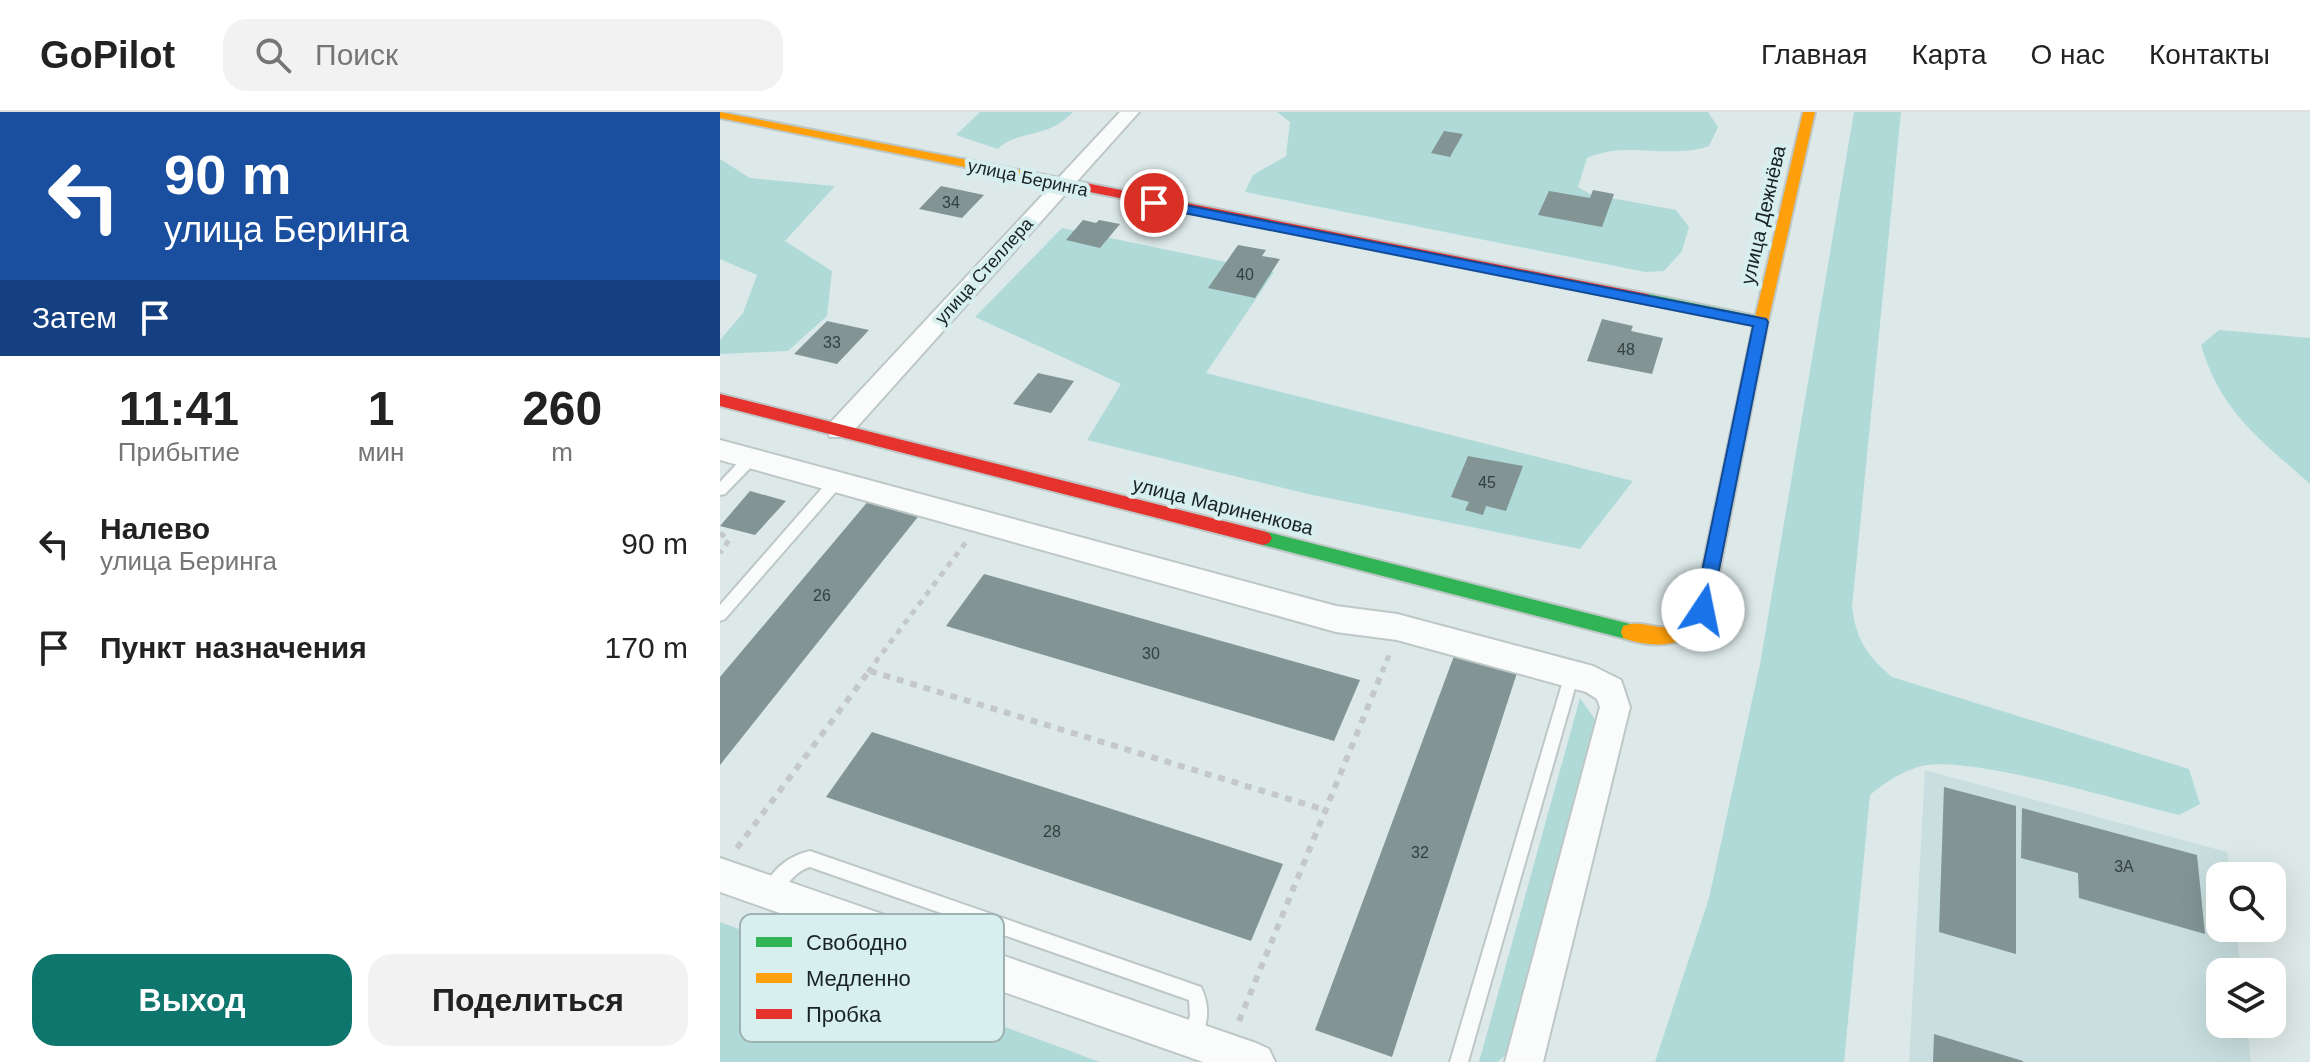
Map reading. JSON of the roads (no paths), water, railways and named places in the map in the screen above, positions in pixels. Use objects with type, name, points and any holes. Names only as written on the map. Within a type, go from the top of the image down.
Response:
[{"type":"street","name":"улица Стеллера","points":[[839,430],[1130,112]]},
{"type":"street","name":"улица Дежнёва","points":[[1703,610],[1761,322],[1809,112]]},
{"type":"street","name":"улица Беринга","points":[[720,114],[1063,185],[1761,322]]},
{"type":"street","name":"улица Мариненкова","points":[[720,400],[1655,638],[1671,638],[1690,631],[1703,610]]},
{"type":"street","points":[[720,450],[1336,619],[1400,628],[1572,674],[1610,690],[1615,707],[1524,1062]]},
{"type":"street","points":[[725,867],[770,892],[833,914]]},
{"type":"street","points":[[1004,974],[1241,1057]]},
{"type":"lane","points":[[720,490],[750,459]]},
{"type":"lane","points":[[720,615],[836,482]]},
{"type":"lane","points":[[1459,1062],[1572,674]]}]
